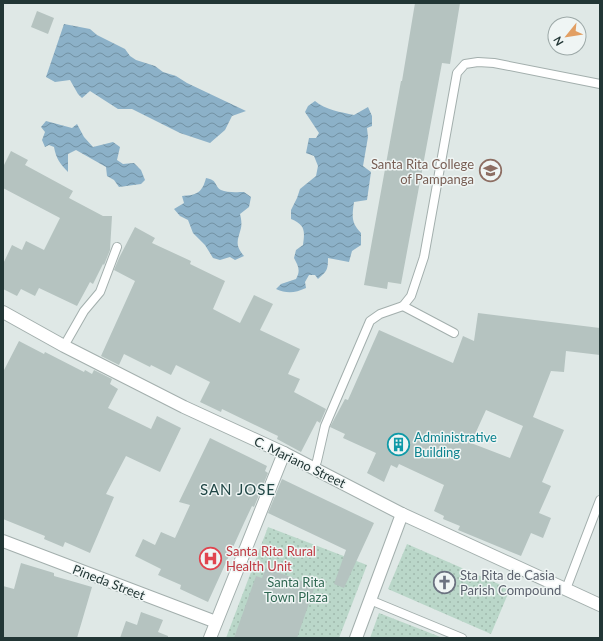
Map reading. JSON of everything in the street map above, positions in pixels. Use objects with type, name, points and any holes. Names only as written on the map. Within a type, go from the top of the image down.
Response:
[{"type":"street","name":"C. Mariano Street","points":[[3,312],[64,346],[184,407],[284,453],[402,514],[600,605]]},
{"type":"street","points":[[210,638],[284,453]]},
{"type":"street","points":[[356,638],[402,514]]},
{"type":"street","name":"Pineda Street","points":[[3,541],[216,622]]},
{"type":"lane","points":[[314,469],[324,426],[370,322],[380,314],[403,306],[411,296],[424,257],[457,73],[465,64],[478,62],[494,63],[600,84]]},
{"type":"lane","points":[[64,346],[84,311],[100,292],[116,247]]},
{"type":"lane","points":[[403,306],[454,333]]},
{"type":"lane","points":[[566,589],[600,500]]},
{"type":"lane","points":[[370,600],[462,638]]},
{"type":"green space","name":"Santa Rita Town Plaza","points":[[268,527],[367,565],[339,638],[226,638]]},
{"type":"green space","points":[[407,544],[510,589],[491,634],[388,589]]},
{"type":"green space","points":[[379,613],[443,638],[370,638]]},
{"type":"water","points":[[64,24],[90,29],[97,35],[125,49],[130,56],[136,60],[155,66],[163,72],[176,76],[187,83],[246,111],[232,116],[225,130],[210,143],[180,133],[132,109],[118,109],[90,91],[82,98],[70,80],[55,82],[46,77]]},
{"type":"water","points":[[315,101],[328,109],[354,115],[368,107],[372,116],[372,126],[367,128],[368,137],[363,166],[371,172],[367,200],[354,202],[353,211],[355,226],[361,233],[361,245],[352,251],[349,262],[328,258],[327,268],[318,279],[315,275],[309,275],[305,282],[306,288],[295,292],[284,292],[276,289],[281,284],[296,279],[298,276],[298,266],[294,258],[296,250],[303,245],[304,240],[303,229],[299,223],[291,219],[291,210],[300,189],[316,176],[318,166],[314,156],[306,153],[309,138],[316,138],[319,133],[305,112],[308,106]]},
{"type":"water","points":[[46,121],[72,128],[77,124],[84,137],[93,147],[113,142],[120,147],[117,160],[123,164],[134,163],[141,170],[145,180],[141,184],[119,187],[114,180],[107,176],[106,167],[76,150],[68,154],[68,172],[59,161],[54,147],[49,145],[45,147],[42,140],[45,132],[41,127]]},
{"type":"water","points":[[206,178],[212,180],[223,191],[244,192],[251,197],[249,207],[240,214],[241,226],[238,245],[244,256],[235,260],[230,257],[220,260],[213,258],[205,245],[193,233],[188,220],[180,216],[174,209],[184,203],[182,196],[192,195],[201,190]]},
{"type":"building","points":[[415,3],[460,3],[450,64],[442,63],[401,284],[388,282],[387,289],[364,285]]},
{"type":"building","points":[[37,11],[54,18],[48,34],[31,27]]},
{"type":"building","points":[[11,151],[28,160],[25,165],[73,191],[69,198],[103,216],[112,216],[110,250],[104,265],[103,264],[93,284],[90,282],[77,306],[39,288],[35,296],[21,289],[17,296],[3,289],[3,264],[12,245],[22,250],[26,241],[44,250],[60,218],[3,188],[3,167]]},
{"type":"building","points":[[135,227],[155,238],[152,243],[191,261],[190,264],[225,281],[213,309],[240,323],[254,295],[273,304],[260,330],[300,349],[288,374],[300,379],[294,392],[326,409],[320,423],[317,421],[301,452],[277,439],[278,436],[222,409],[221,412],[200,402],[210,382],[176,365],[171,375],[151,365],[150,367],[124,354],[119,365],[101,356],[135,281],[114,270]]},
{"type":"building","points":[[478,313],[600,328],[600,355],[566,351],[564,372],[551,371],[533,417],[564,430],[542,482],[551,486],[539,513],[551,518],[543,538],[531,533],[521,556],[458,530],[460,526],[443,519],[444,516],[434,511],[444,485],[399,464],[397,468],[391,465],[384,482],[367,473],[376,453],[343,438],[345,434],[330,427],[345,399],[348,400],[379,330],[453,363],[463,336],[474,341]],"holes":[[[486,410],[523,426],[510,458],[471,443]]]},
{"type":"building","points":[[19,341],[44,354],[45,352],[84,372],[85,370],[92,374],[94,370],[112,379],[110,384],[118,389],[108,408],[151,429],[157,416],[181,428],[160,472],[126,456],[106,494],[114,497],[90,553],[65,542],[63,547],[44,539],[45,536],[3,519],[3,372]]},
{"type":"building","points":[[210,438],[267,466],[265,471],[268,473],[254,507],[252,506],[208,602],[180,589],[181,585],[158,575],[161,569],[135,556],[143,539],[155,545],[161,532],[175,538],[190,505],[179,502]]},
{"type":"building","points":[[282,479],[374,523],[344,588],[334,584],[346,550],[268,513]]},
{"type":"building","points":[[21,563],[54,573],[54,576],[92,587],[77,638],[3,638],[3,586],[14,589]]},
{"type":"building","points":[[266,568],[315,586],[297,638],[234,638],[256,576],[262,578]]},
{"type":"building","points":[[141,612],[163,620],[158,632],[168,636],[168,638],[120,638],[126,621],[137,625]]},
{"type":"place","name":"Santa Rita College of Pampanga","points":[[490,171]]},
{"type":"place","name":"Administrative Building","points":[[398,444]]},
{"type":"place","name":"Santa Rita Rural Health Unit","points":[[211,558]]},
{"type":"place","name":"Sta Rita de Casia Parish Compound","points":[[445,582]]},
{"type":"district","name":"SAN JOSE","points":[[238,490]]}]
